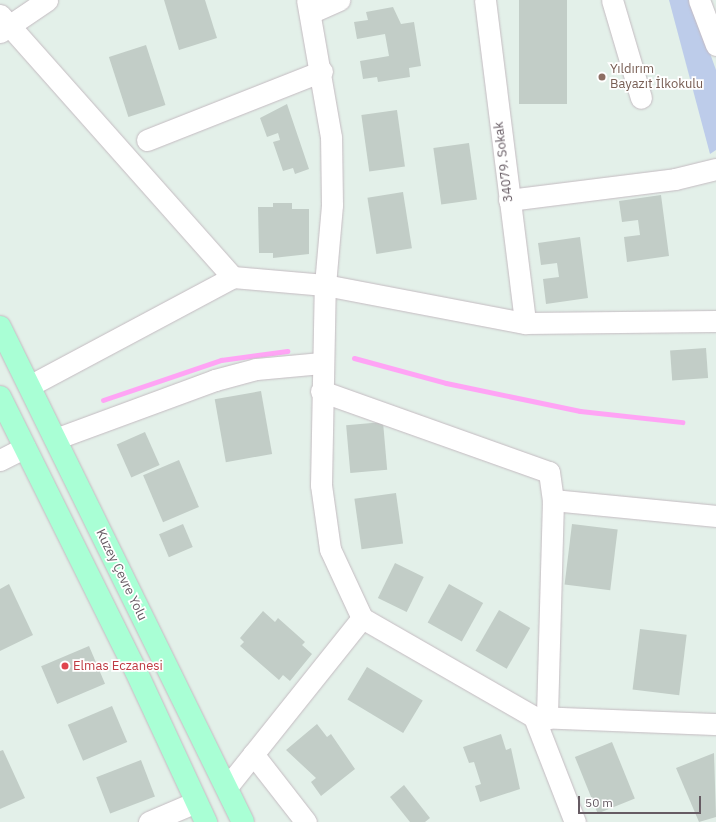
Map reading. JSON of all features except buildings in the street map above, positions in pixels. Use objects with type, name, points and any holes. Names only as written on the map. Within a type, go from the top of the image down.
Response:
[{"type":"main road","name":"Kuzey Çevre Yolu","points":[[0,327],[243,822]]},
{"type":"main road","points":[[2,405],[25,447],[135,669],[206,822]]},
{"type":"street","points":[[47,0],[2,24],[233,278]]},
{"type":"street","points":[[339,0],[309,7],[322,71],[331,137],[332,205],[325,285],[322,363],[321,485],[330,549],[362,618],[541,718],[716,724]]},
{"type":"street","name":"34079. Sokak","points":[[485,0],[525,323]]},
{"type":"street","points":[[612,0],[641,98]]},
{"type":"street","points":[[699,0],[716,45]]},
{"type":"street","points":[[147,140],[322,71]]},
{"type":"street","points":[[509,200],[705,174],[716,169]]},
{"type":"street","points":[[29,386],[233,278],[325,285],[525,323],[716,321]]},
{"type":"street","points":[[55,439],[229,376],[256,369],[322,363]]},
{"type":"street","points":[[322,390],[549,472],[552,500],[541,718],[575,822]]},
{"type":"street","points":[[0,460],[25,447]]},
{"type":"street","points":[[552,500],[716,516]]},
{"type":"street","points":[[227,787],[362,618]]},
{"type":"street","points":[[253,754],[306,822]]},
{"type":"street","points":[[149,822],[196,802]]},
{"type":"shaded area","points":[[669,0],[691,0],[716,70],[716,150],[710,154]]},
{"type":"waterway","points":[[103,400],[221,360],[287,351]]},
{"type":"waterway","points":[[354,358],[446,383],[580,411],[682,422]]},
{"type":"place","name":"Yıldırım Bayazıt İlkokulu","points":[[602,77]]},
{"type":"place","name":"Elmas Eczanesi","points":[[65,666]]}]
